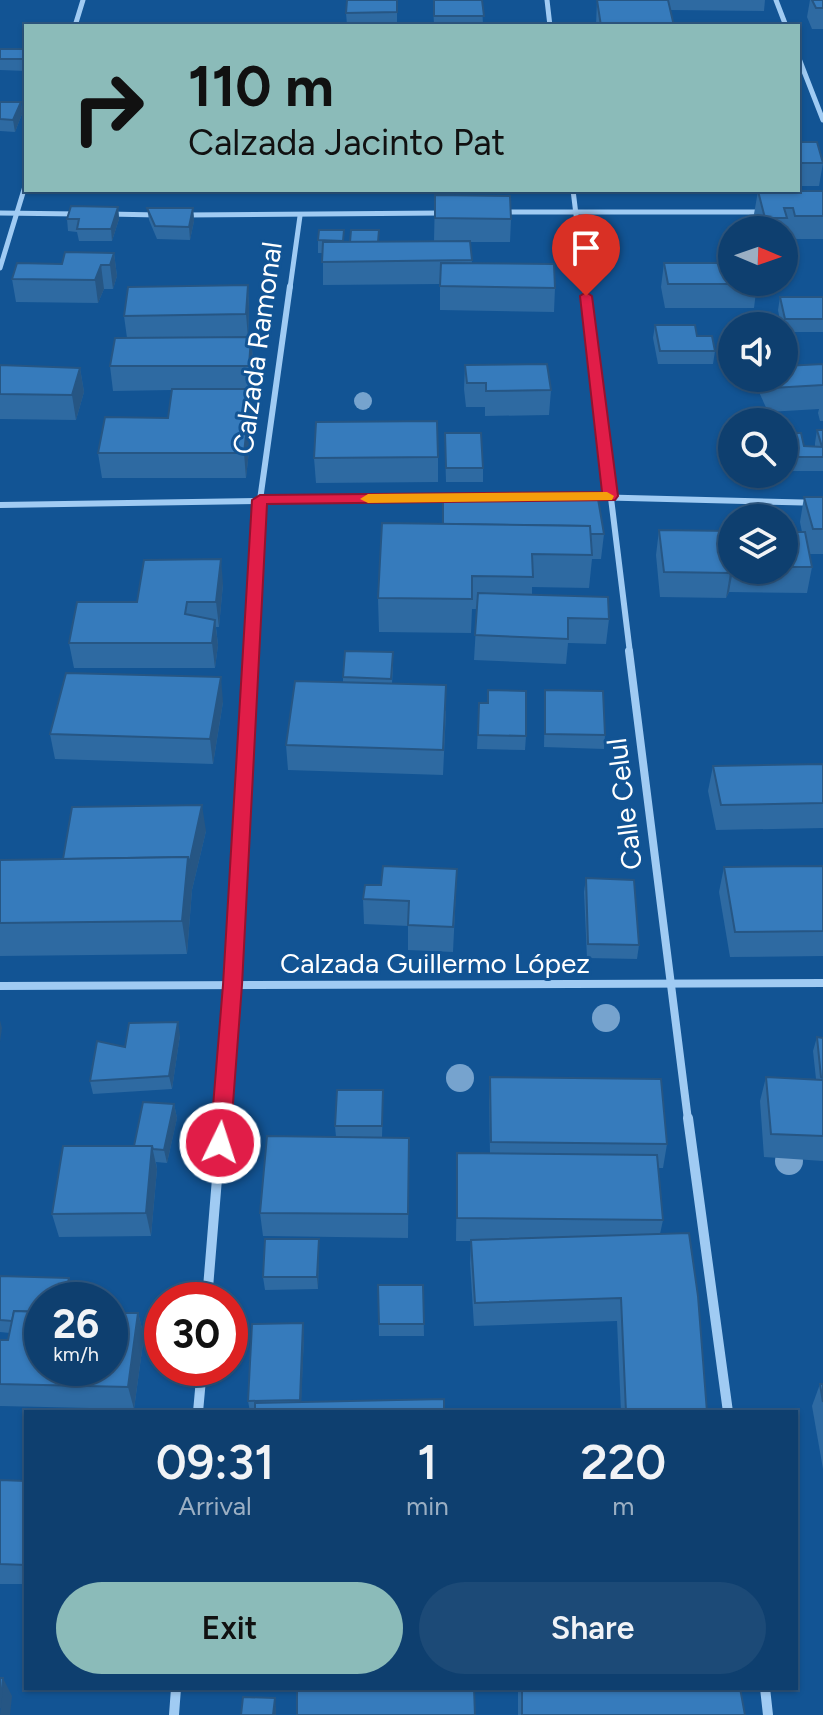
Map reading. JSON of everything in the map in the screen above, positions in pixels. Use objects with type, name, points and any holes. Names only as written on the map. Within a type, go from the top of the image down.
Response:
[{"type":"street","points":[[76,24],[83,0]]},
{"type":"street","points":[[547,0],[550,24]]},
{"type":"street","points":[[776,0],[785,24]]},
{"type":"street","points":[[800,61],[823,120]]},
{"type":"street","points":[[0,268],[24,190]]},
{"type":"street","name":"Calle Celul","points":[[573,192],[670,984],[728,1410]]},
{"type":"street","points":[[499,212],[777,212]]},
{"type":"street","points":[[0,213],[80,214]]},
{"type":"street","points":[[95,214],[300,216],[453,213]]},
{"type":"street","name":"Calzada Ramonal","points":[[208,1282],[233,985],[260,500],[300,216]]},
{"type":"street","points":[[578,497],[823,503]]},
{"type":"street","points":[[0,505],[467,498]]},
{"type":"street","name":"Calzada Guillermo López","points":[[0,986],[823,983]]},
{"type":"street","points":[[198,1410],[200,1386]]},
{"type":"street","points":[[174,1715],[176,1690]]},
{"type":"street","points":[[765,1690],[768,1715]]},
{"type":"building","points":[[347,0],[397,0],[397,12],[346,13]]},
{"type":"building","points":[[434,0],[482,0],[484,16],[434,16]]},
{"type":"building","points":[[597,0],[668,0],[674,24],[601,24]]},
{"type":"building","points":[[812,0],[823,0],[823,8],[816,8]]},
{"type":"building","points":[[0,49],[24,49],[24,59],[0,59]]},
{"type":"building","points":[[0,102],[21,102],[13,120],[0,119]]},
{"type":"building","points":[[800,142],[817,142],[823,163],[800,163]]},
{"type":"building","points":[[823,191],[823,216],[795,216],[793,208],[784,208],[786,216],[764,216],[758,192]]},
{"type":"building","points":[[435,195],[510,196],[511,219],[435,218]]},
{"type":"building","points":[[71,206],[118,207],[111,229],[77,229],[79,219],[67,219]]},
{"type":"building","points":[[147,208],[193,208],[189,227],[155,226]]},
{"type":"building","points":[[319,230],[344,230],[343,241],[318,240]]},
{"type":"building","points":[[351,230],[379,230],[378,242],[350,242]]},
{"type":"building","points":[[470,241],[472,260],[322,262],[323,242]]},
{"type":"building","points":[[65,252],[114,253],[110,265],[101,265],[95,280],[12,279],[17,263],[62,264]]},
{"type":"building","points":[[441,263],[554,264],[555,288],[440,286]]},
{"type":"building","points":[[664,263],[718,263],[718,284],[668,284]]},
{"type":"building","points":[[248,285],[246,314],[124,316],[128,287]]},
{"type":"building","points":[[780,297],[823,297],[823,319],[798,319],[798,312],[783,312]]},
{"type":"building","points":[[655,325],[695,325],[697,336],[712,336],[715,351],[660,351]]},
{"type":"building","points":[[251,337],[249,366],[110,366],[115,338]]},
{"type":"building","points":[[547,364],[551,390],[486,391],[486,383],[467,383],[465,365]]},
{"type":"building","points":[[823,364],[823,385],[798,386],[798,365]]},
{"type":"building","points":[[0,365],[80,368],[72,395],[0,394]]},
{"type":"building","points":[[172,389],[251,389],[244,453],[98,453],[105,417],[168,418]]},
{"type":"building","points":[[437,421],[438,457],[314,458],[316,422]]},
{"type":"building","points":[[817,430],[823,430],[823,457],[798,457],[798,433],[801,433],[804,446],[822,447]]},
{"type":"building","points":[[445,433],[481,433],[483,468],[446,468]]},
{"type":"building","points":[[597,493],[604,534],[590,534],[590,526],[443,524],[443,494]]},
{"type":"building","points":[[804,497],[823,497],[823,529],[813,529]]},
{"type":"building","points":[[382,523],[590,526],[592,555],[532,554],[533,577],[472,576],[472,599],[378,598]]},
{"type":"building","points":[[659,530],[718,531],[718,573],[664,572]]},
{"type":"building","points":[[798,532],[805,532],[812,567],[798,567]]},
{"type":"building","points":[[221,559],[216,602],[187,602],[185,614],[215,620],[212,643],[69,643],[77,602],[137,602],[144,560]]},
{"type":"building","points":[[478,593],[608,597],[609,619],[568,618],[568,639],[475,635]]},
{"type":"building","points":[[345,651],[393,652],[391,679],[343,677]]},
{"type":"building","points":[[66,673],[221,677],[210,739],[50,734]]},
{"type":"building","points":[[295,681],[446,685],[443,750],[286,745]]},
{"type":"building","points":[[488,690],[526,691],[526,736],[478,735],[479,703],[488,703]]},
{"type":"building","points":[[545,690],[603,691],[605,735],[545,734]]},
{"type":"building","points":[[823,764],[823,803],[721,805],[713,766]]},
{"type":"building","points":[[202,805],[189,865],[188,857],[63,859],[72,807]]},
{"type":"building","points":[[188,857],[182,921],[0,923],[0,860]]},
{"type":"building","points":[[383,866],[457,869],[453,927],[408,925],[409,901],[363,899],[365,885],[381,885]]},
{"type":"building","points":[[823,866],[823,931],[735,932],[724,867]]},
{"type":"building","points":[[586,878],[634,880],[639,945],[588,944]]},
{"type":"building","points":[[178,1022],[169,1076],[90,1081],[97,1041],[125,1047],[129,1023]]},
{"type":"building","points":[[817,1037],[823,1038],[823,1078],[821,1077]]},
{"type":"building","points":[[490,1077],[661,1079],[667,1144],[491,1142]]},
{"type":"building","points":[[766,1077],[823,1080],[823,1136],[771,1134]]},
{"type":"building","points":[[337,1090],[383,1090],[382,1126],[335,1126]]},
{"type":"building","points":[[143,1102],[174,1104],[164,1150],[134,1146]]},
{"type":"building","points":[[267,1136],[409,1138],[408,1214],[260,1213]]},
{"type":"building","points":[[63,1146],[152,1146],[146,1213],[52,1214]]},
{"type":"building","points":[[457,1153],[657,1155],[663,1220],[457,1218]]},
{"type":"building","points":[[689,1233],[698,1296],[707,1410],[626,1410],[621,1298],[475,1303],[471,1240]]},
{"type":"building","points":[[265,1239],[319,1239],[317,1277],[263,1277]]},
{"type":"building","points":[[0,1276],[69,1278],[68,1282],[24,1282],[24,1311],[14,1311],[12,1321],[0,1320]]},
{"type":"building","points":[[378,1285],[423,1285],[424,1324],[379,1324]]},
{"type":"building","points":[[14,1311],[24,1311],[24,1385],[0,1384],[0,1340],[8,1340]]},
{"type":"building","points":[[128,1313],[138,1313],[128,1387],[85,1386],[128,1386]]},
{"type":"building","points":[[303,1323],[300,1400],[248,1401],[252,1324]]},
{"type":"building","points":[[444,1399],[444,1410],[255,1410],[255,1403]]},
{"type":"building","points":[[0,1480],[24,1481],[24,1565],[0,1564]]},
{"type":"building","points":[[0,1678],[3,1678],[0,1708]]},
{"type":"building","points":[[297,1690],[474,1690],[475,1715],[297,1715]]},
{"type":"building","points":[[522,1690],[740,1690],[745,1715],[522,1715]]},
{"type":"building","points":[[243,1697],[275,1698],[273,1715],[241,1715]]},
{"type":"slow traffic","points":[[368,499],[607,496]]},
{"type":"route","points":[[220,1143],[233,985],[260,500],[610,496],[586,296]]}]
